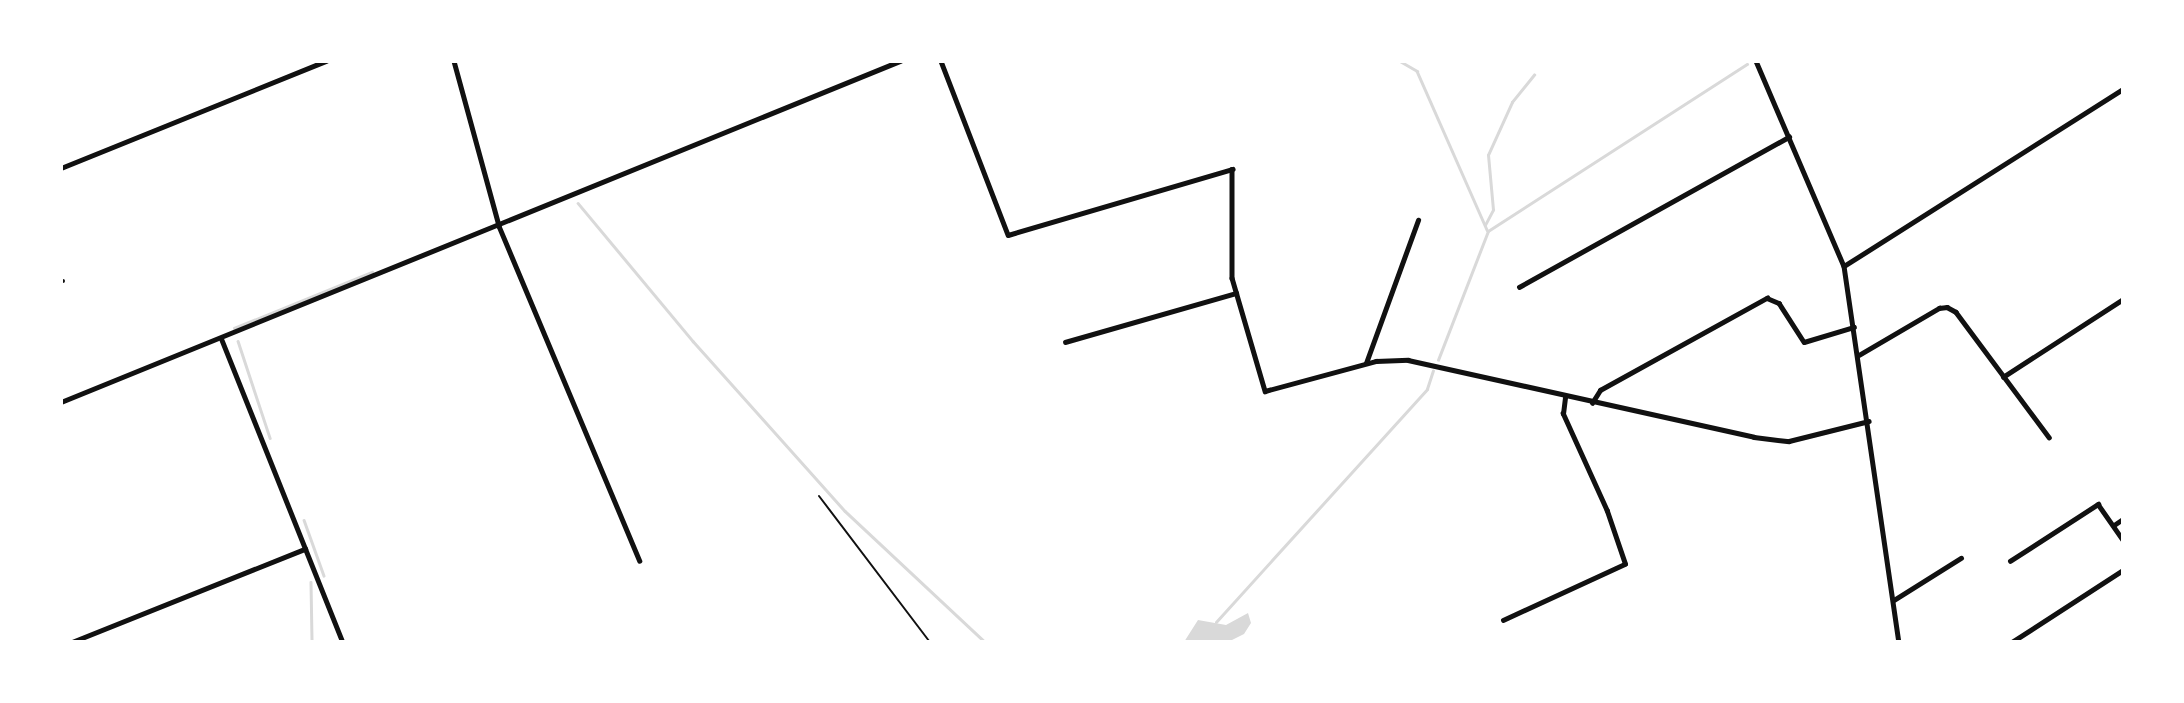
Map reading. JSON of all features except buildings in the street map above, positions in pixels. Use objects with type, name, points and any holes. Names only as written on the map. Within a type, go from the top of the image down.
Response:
[{"type":"street","points":[[61,167],[326,61]]},
{"type":"street","points":[[453,61],[499,226],[640,561]]},
{"type":"street","points":[[61,402],[222,340],[900,61]]},
{"type":"street","points":[[941,61],[1008,235],[1233,169],[1236,293],[1265,391],[1366,363],[1408,360],[1754,438],[1789,441],[1869,421]]},
{"type":"street","points":[[1756,61],[1844,266],[1869,421],[1899,642]]},
{"type":"street","points":[[1844,266],[2123,89]]},
{"type":"street","points":[[1519,287],[1789,137]]},
{"type":"street","points":[[1366,363],[1418,220]]},
{"type":"street","points":[[1065,342],[1236,293]]},
{"type":"street","points":[[1592,403],[1600,390],[1767,298],[1779,303],[1804,342],[1854,327]]},
{"type":"street","points":[[2003,377],[2123,299]]},
{"type":"street","points":[[1858,355],[1939,307],[1947,307],[1956,312],[2049,437]]},
{"type":"street","points":[[222,340],[343,642]]},
{"type":"street","points":[[1503,620],[1625,564],[1607,511],[1563,414],[1565,397]]},
{"type":"street","points":[[2011,561],[2098,504],[2123,540]]},
{"type":"street","points":[[2114,525],[2123,519]]},
{"type":"street","points":[[72,642],[305,549]]},
{"type":"street","points":[[1894,600],[1961,558]]},
{"type":"street","points":[[2012,642],[2123,570]]},
{"type":"path","points":[[819,496],[930,642]]},
{"type":"shaded area","points":[[1248,613],[1251,623],[1244,634],[1228,642],[1184,642],[1198,620],[1226,625]]},
{"type":"waterway","points":[[1400,61],[1417,71],[1487,230]]},
{"type":"waterway","points":[[1438,360],[1488,231],[1747,64]]},
{"type":"waterway","points":[[1485,225],[1493,210],[1488,155],[1512,102],[1534,75]]},
{"type":"waterway","points":[[578,203],[693,341],[845,511],[985,642]]},
{"type":"waterway","points":[[234,328],[372,272]]},
{"type":"waterway","points":[[238,341],[270,438]]},
{"type":"waterway","points":[[1216,622],[1427,389],[1433,371]]},
{"type":"waterway","points":[[304,520],[324,576]]},
{"type":"waterway","points":[[311,582],[312,642]]}]
